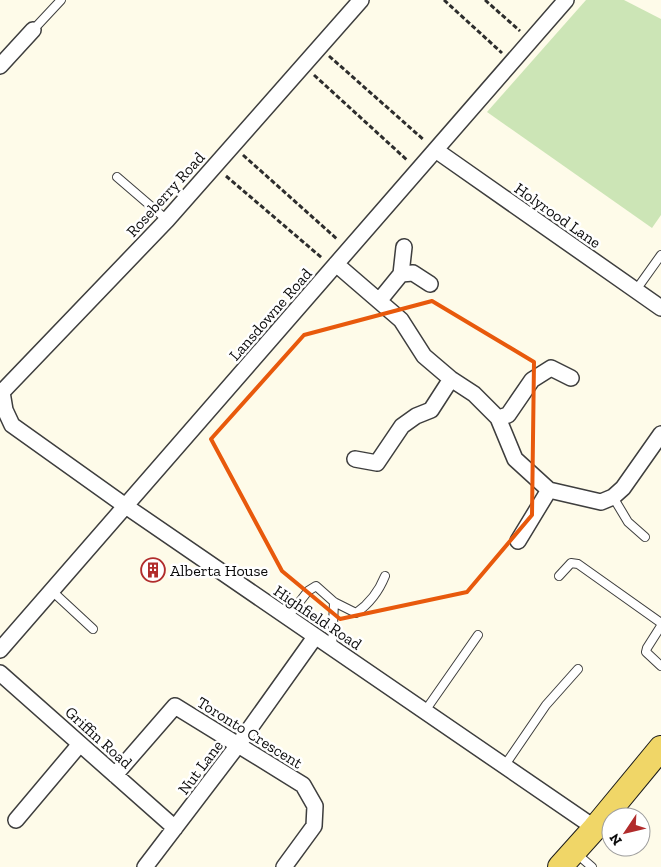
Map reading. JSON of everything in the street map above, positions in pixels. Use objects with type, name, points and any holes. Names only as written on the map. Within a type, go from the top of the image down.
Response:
[{"type":"main road","points":[[567,859],[661,748]]},
{"type":"street","name":"Roseberry Road","points":[[5,410],[2,392],[167,220],[361,0]]},
{"type":"street","name":"Lansdowne Road","points":[[0,650],[127,507],[566,0]]},
{"type":"street","points":[[1,62],[33,30]]},
{"type":"street","name":"Holyrood Lane","points":[[436,151],[661,308]]},
{"type":"street","points":[[379,301],[401,274],[404,247]]},
{"type":"street","points":[[334,266],[402,320],[424,356],[451,379],[474,394],[498,418],[515,459],[549,490],[601,502],[613,497],[623,488],[661,435]]},
{"type":"street","points":[[401,274],[413,273],[430,284]]},
{"type":"street","points":[[498,418],[508,415],[532,380],[551,368],[571,378]]},
{"type":"street","points":[[355,459],[380,470],[402,426],[416,416],[431,410],[451,379]]},
{"type":"street","name":"Highfield Road","points":[[5,410],[12,425],[127,507],[595,828]]},
{"type":"street","points":[[518,541],[549,490]]},
{"type":"street","name":"Nut Lane","points":[[145,867],[238,745],[315,637]]},
{"type":"street","name":"Griffin Road","points":[[0,673],[175,828]]},
{"type":"street","name":"Toronto Crescent","points":[[115,775],[175,706],[303,785],[315,806],[314,826],[284,867]]},
{"type":"street","points":[[16,820],[80,744]]},
{"type":"lane","points":[[33,30],[61,0]]},
{"type":"lane","points":[[117,176],[167,220]]},
{"type":"lane","points":[[636,290],[661,255]]},
{"type":"lane","points":[[613,497],[628,522],[645,537]]},
{"type":"lane","points":[[559,576],[571,562],[578,564],[661,625],[646,652],[661,666]]},
{"type":"lane","points":[[288,618],[308,592],[316,586],[334,602],[356,613],[366,606],[382,584],[385,576]]},
{"type":"lane","points":[[52,591],[93,629]]},
{"type":"lane","points":[[332,648],[334,602]]},
{"type":"lane","points":[[425,711],[478,636]]},
{"type":"lane","points":[[504,765],[546,705],[578,669]]},
{"type":"lane","points":[[567,859],[592,867]]},
{"type":"path","points":[[444,0],[512,62]]},
{"type":"path","points":[[485,0],[530,40]]},
{"type":"path","points":[[319,48],[436,151]]},
{"type":"path","points":[[303,66],[419,170]]},
{"type":"path","points":[[232,146],[348,250]]},
{"type":"path","points":[[214,166],[334,266]]},
{"type":"highlighted area","points":[[432,301],[534,362],[532,515],[467,592],[340,619],[282,571],[211,439],[304,335]]},
{"type":"green space","points":[[586,0],[624,0],[661,19],[661,215],[652,228],[487,112]]},
{"type":"place","name":"Alberta House","points":[[153,570]]}]
